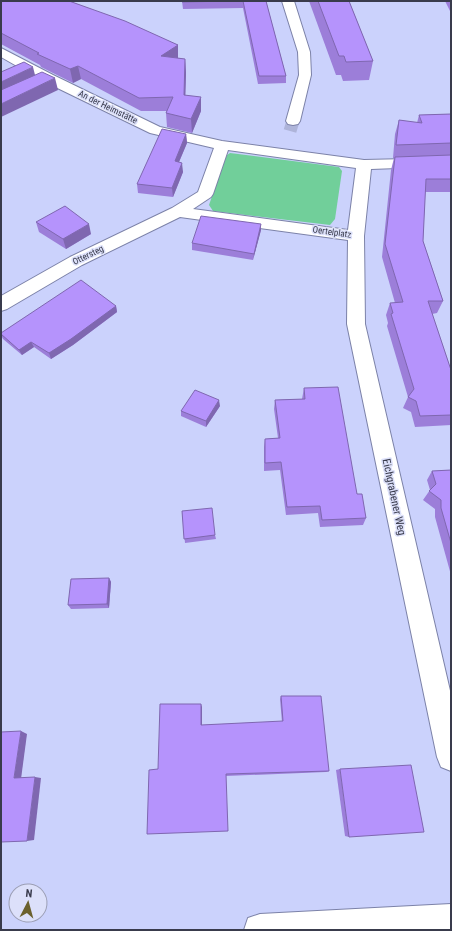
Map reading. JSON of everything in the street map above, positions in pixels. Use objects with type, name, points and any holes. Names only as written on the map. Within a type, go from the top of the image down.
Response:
[{"type":"street","points":[[288,1],[304,52],[305,75],[289,137]]},
{"type":"street","name":"An der Heimstätte","points":[[1,52],[48,78],[155,130],[222,145]]},
{"type":"street","points":[[178,212],[204,194],[222,145],[289,137],[364,165],[451,162]]},
{"type":"street","name":"Oertelplatz","points":[[178,212],[356,236],[364,165]]},
{"type":"street","name":"Ottersteg","points":[[1,304],[76,260],[178,212]]},
{"type":"street","name":"Eichgrabener Weg","points":[[356,236],[356,324],[451,757]]},
{"type":"street","points":[[260,930],[451,920]]},
{"type":"green space","points":[[230,153],[339,167],[342,171],[335,219],[330,225],[213,211],[209,205],[225,159]]},
{"type":"building","points":[[1,1],[69,1],[125,21],[178,45],[161,56],[185,59],[184,95],[201,97],[191,119],[166,113],[173,97],[139,98],[78,66],[70,69],[37,54],[39,53],[1,33]]},
{"type":"building","points":[[182,1],[232,1],[182,2]]},
{"type":"building","points":[[243,1],[266,1],[286,76],[259,76]]},
{"type":"building","points":[[318,1],[349,1],[373,61],[346,62],[344,56],[339,56]]},
{"type":"building","points":[[24,62],[33,67],[1,82],[1,72]]},
{"type":"building","points":[[42,72],[55,78],[1,104],[1,90]]},
{"type":"building","points":[[451,114],[451,143],[396,145],[399,120],[422,123],[419,115]]},
{"type":"building","points":[[162,129],[186,134],[175,161],[182,163],[172,188],[137,184]]},
{"type":"building","points":[[451,155],[451,179],[426,179],[423,241],[443,301],[428,301],[451,370],[451,415],[420,416],[416,401],[408,397],[414,389],[391,314],[393,313],[390,303],[403,302],[385,244],[395,157]]},
{"type":"building","points":[[65,206],[89,224],[63,239],[36,222]]},
{"type":"building","points":[[201,216],[261,224],[254,254],[192,243]]},
{"type":"building","points":[[81,280],[116,306],[49,353],[31,342],[19,350],[1,334],[1,333]]},
{"type":"building","points":[[338,387],[357,494],[362,494],[366,518],[322,520],[320,506],[287,507],[281,462],[265,463],[265,439],[280,438],[275,400],[305,399],[304,388]]},
{"type":"building","points":[[195,390],[219,400],[206,421],[181,411]]},
{"type":"building","points":[[451,470],[451,543],[441,508],[441,500],[429,491],[436,484],[432,471]]},
{"type":"building","points":[[212,508],[215,535],[184,539],[182,511]]},
{"type":"building","points":[[109,578],[107,604],[68,605],[71,579]]},
{"type":"building","points":[[281,696],[321,696],[329,771],[226,774],[228,831],[147,834],[149,770],[158,769],[160,704],[201,704],[201,725],[283,721]]},
{"type":"building","points":[[21,731],[14,778],[35,777],[27,841],[1,842],[1,732]]},
{"type":"building","points":[[411,765],[424,832],[349,837],[340,769]]},
{"type":"tunnel","points":[[290,131],[293,121]]}]
